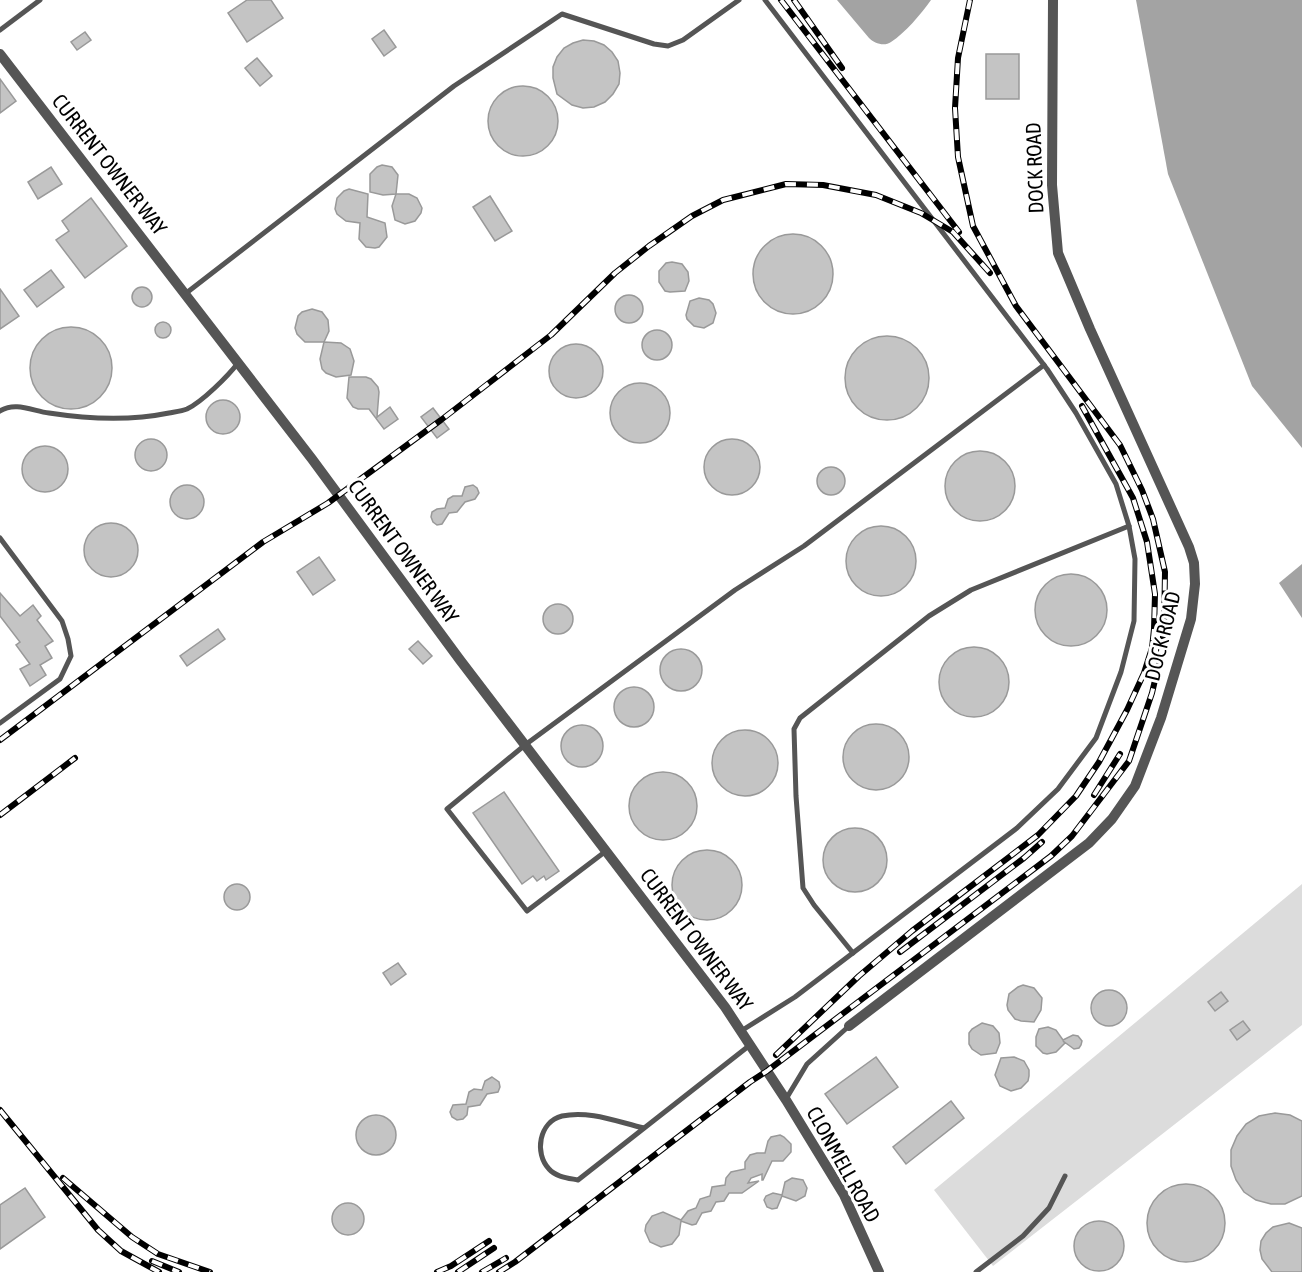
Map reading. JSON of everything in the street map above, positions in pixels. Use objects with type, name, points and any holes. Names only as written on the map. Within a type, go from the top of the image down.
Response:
[{"type":"street","name":"DOCK ROAD","points":[[849,1026],[1089,843],[1112,819],[1135,786],[1161,718],[1191,619],[1195,584],[1194,563],[1190,547],[1090,329],[1058,253],[1052,185],[1053,0]]},
{"type":"street","name":"CURRENT OWNER WAY","points":[[0,54],[312,459],[525,745],[718,998],[770,1077]]},
{"type":"street","name":"CLONMELL ROAD","points":[[770,1077],[844,1195],[879,1272]]},
{"type":"lane","points":[[0,30],[40,0]]},
{"type":"lane","points":[[185,294],[454,86],[562,14],[654,44],[668,46],[683,40],[739,0]]},
{"type":"lane","points":[[741,1031],[795,997],[1017,828],[1058,789],[1096,738],[1121,672],[1134,621],[1135,559],[1129,526],[1116,484],[1076,413],[1044,365],[765,0]]},
{"type":"lane","points":[[0,411],[15,406],[82,418],[105,419],[157,415],[186,409],[228,377],[238,363]]},
{"type":"lane","points":[[606,851],[527,910],[447,809],[525,745],[735,590],[804,546],[1044,365]]},
{"type":"lane","points":[[853,953],[803,888],[794,729],[800,718],[929,616],[972,590],[1129,526]]},
{"type":"lane","points":[[0,538],[62,621],[71,656],[60,679],[0,723]]},
{"type":"lane","points":[[786,1100],[807,1064],[849,1026]]},
{"type":"lane","points":[[644,1128],[590,1115],[560,1116],[547,1126],[539,1142],[540,1155],[548,1168],[556,1175],[578,1180],[750,1046]]},
{"type":"lane","points":[[976,1272],[1023,1236],[1049,1208],[1065,1176]]},
{"type":"shaded area","points":[[837,0],[931,0],[902,34],[891,42],[882,44],[869,38]]},
{"type":"shaded area","points":[[1136,0],[1302,0],[1302,448],[1252,386],[1168,174]]},
{"type":"shaded area","points":[[1302,564],[1302,618],[1279,583]]},
{"type":"shaded area","points":[[1302,884],[1302,1025],[993,1266],[934,1190]]},
{"type":"building","points":[[247,0],[271,0],[283,18],[247,42],[228,13]]},
{"type":"building","points":[[384,30],[396,47],[384,56],[372,39]]},
{"type":"building","points":[[85,32],[91,40],[77,50],[71,42]]},
{"type":"building","points":[[583,40],[604,45],[612,52],[618,61],[620,73],[619,84],[605,102],[594,107],[583,108],[572,105],[557,94],[553,67],[564,48]]},
{"type":"building","points":[[986,54],[1019,54],[1019,99],[986,99]]},
{"type":"building","points":[[257,58],[272,76],[260,86],[245,68]]},
{"type":"building","points":[[0,79],[16,101],[0,113]]},
{"type":"building","points":[[523,86],[536,89],[548,96],[555,108],[558,121],[555,134],[548,146],[536,153],[523,156],[510,153],[498,146],[491,134],[488,121],[491,108],[498,96],[510,89]]},
{"type":"building","points":[[382,165],[392,167],[398,175],[396,194],[383,195],[370,192],[370,174]]},
{"type":"building","points":[[51,167],[62,184],[38,199],[28,182]]},
{"type":"building","points":[[349,189],[368,194],[367,217],[385,223],[387,237],[379,247],[366,247],[359,239],[360,223],[346,221],[337,214],[335,209],[337,198]]},
{"type":"building","points":[[396,194],[409,194],[417,198],[422,208],[415,221],[405,224],[395,220],[392,206]]},
{"type":"building","points":[[490,196],[512,231],[495,241],[473,207]]},
{"type":"building","points":[[91,198],[127,246],[85,278],[56,240],[69,231],[62,221]]},
{"type":"building","points":[[785,234],[801,234],[822,245],[833,266],[833,282],[822,303],[801,314],[785,314],[771,308],[759,296],[753,282],[753,266],[759,252],[771,240]]},
{"type":"building","points":[[666,263],[682,264],[688,272],[689,281],[685,291],[665,291],[659,282],[659,271]]},
{"type":"building","points":[[51,270],[64,287],[37,307],[24,290]]},
{"type":"building","points":[[142,287],[149,290],[152,297],[149,304],[142,307],[135,304],[132,297],[135,290]]},
{"type":"building","points":[[0,289],[19,316],[0,329]]},
{"type":"building","points":[[629,295],[639,299],[643,309],[639,319],[629,323],[619,319],[615,309],[619,299]]},
{"type":"building","points":[[699,298],[709,300],[716,313],[713,323],[704,328],[694,326],[686,315],[690,301]]},
{"type":"building","points":[[312,309],[322,312],[328,320],[329,331],[324,342],[305,342],[297,334],[295,328],[298,316]]},
{"type":"building","points":[[160,322],[166,322],[171,330],[169,336],[160,338],[155,333],[155,327]]},
{"type":"building","points":[[71,327],[87,330],[100,339],[109,352],[112,368],[109,384],[100,397],[87,406],[71,409],[55,406],[42,397],[33,384],[30,368],[33,352],[42,339],[55,330]]},
{"type":"building","points":[[657,330],[668,334],[672,345],[668,356],[657,360],[646,356],[642,345],[646,334]]},
{"type":"building","points":[[887,336],[903,339],[917,348],[926,362],[929,378],[926,394],[917,408],[903,417],[887,420],[871,417],[857,408],[848,394],[845,378],[848,362],[857,348],[871,339]]},
{"type":"building","points":[[324,342],[341,343],[350,349],[354,361],[351,375],[336,377],[322,369],[320,359]]},
{"type":"building","points":[[571,344],[581,344],[591,348],[599,356],[603,371],[599,386],[591,394],[581,398],[571,398],[561,394],[553,386],[549,376],[549,366],[553,356],[561,348]]},
{"type":"building","points":[[349,377],[371,379],[379,392],[377,417],[390,407],[398,419],[384,429],[369,409],[353,407],[347,398]]},
{"type":"building","points":[[640,383],[661,392],[670,413],[661,434],[640,443],[619,434],[610,413],[619,392]]},
{"type":"building","points":[[223,400],[235,405],[240,417],[235,429],[223,434],[211,429],[206,417],[211,405]]},
{"type":"building","points":[[433,408],[449,429],[437,438],[421,417]]},
{"type":"building","points":[[151,439],[163,443],[167,455],[163,467],[151,471],[139,467],[135,455],[139,443]]},
{"type":"building","points":[[727,439],[737,439],[752,447],[758,456],[760,467],[758,478],[752,487],[737,495],[727,495],[716,490],[709,483],[704,472],[704,462],[709,451],[716,444]]},
{"type":"building","points":[[45,446],[61,453],[68,469],[61,485],[45,492],[29,485],[22,469],[29,453]]},
{"type":"building","points":[[987,451],[1000,457],[1009,466],[1013,472],[1015,486],[1013,500],[1005,511],[994,519],[973,521],[955,511],[947,500],[945,479],[955,461],[966,453]]},
{"type":"building","points":[[831,467],[841,471],[845,481],[841,491],[831,495],[821,491],[817,481],[821,471]]},
{"type":"building","points":[[187,485],[199,490],[204,502],[199,514],[187,519],[175,514],[170,502],[175,490]]},
{"type":"building","points":[[473,485],[479,493],[475,499],[465,502],[457,512],[449,513],[442,524],[437,525],[433,522],[432,512],[445,508],[448,499],[453,496],[462,496],[465,487]]},
{"type":"building","points":[[111,523],[121,525],[130,531],[136,540],[138,550],[136,560],[130,569],[121,575],[111,577],[101,575],[92,569],[86,560],[84,550],[86,540],[92,531],[101,525]]},
{"type":"building","points":[[881,526],[894,529],[906,536],[913,548],[916,561],[913,574],[906,586],[894,593],[881,596],[868,593],[856,586],[849,574],[846,561],[849,548],[856,536],[868,529]]},
{"type":"building","points":[[319,557],[335,580],[313,595],[297,572]]},
{"type":"building","points":[[1071,574],[1091,580],[1101,590],[1107,610],[1101,630],[1091,640],[1071,646],[1051,640],[1041,630],[1035,610],[1041,590],[1051,580]]},
{"type":"building","points":[[0,593],[20,616],[33,605],[41,616],[37,620],[53,641],[45,646],[52,658],[40,665],[46,675],[30,686],[20,669],[30,664],[16,645],[20,642],[0,616]]},
{"type":"building","points":[[558,604],[569,608],[573,619],[569,630],[558,634],[547,630],[543,619],[547,608]]},
{"type":"building","points":[[218,629],[225,639],[187,666],[180,656]]},
{"type":"building","points":[[418,641],[432,656],[423,664],[409,649]]},
{"type":"building","points":[[974,647],[987,650],[999,657],[1006,669],[1009,682],[1006,695],[999,707],[987,714],[974,717],[961,714],[949,707],[942,695],[939,682],[942,669],[949,657],[961,650]]},
{"type":"building","points":[[681,649],[696,655],[702,670],[696,685],[681,691],[666,685],[660,670],[666,655]]},
{"type":"building","points":[[634,687],[642,688],[648,693],[653,699],[653,715],[648,721],[642,726],[634,727],[626,726],[620,721],[615,715],[614,707],[615,699],[620,693],[626,688]]},
{"type":"building","points":[[876,724],[888,727],[899,734],[906,745],[909,757],[906,769],[899,780],[888,787],[876,790],[864,787],[853,780],[846,769],[843,757],[846,745],[853,734],[864,727]]},
{"type":"building","points":[[582,725],[597,731],[603,746],[597,761],[582,767],[567,761],[561,746],[567,731]]},
{"type":"building","points":[[739,730],[751,730],[763,735],[773,745],[778,763],[776,776],[763,791],[751,796],[739,796],[727,791],[717,781],[712,769],[712,757],[717,745],[727,735]]},
{"type":"building","points":[[663,772],[676,775],[687,782],[694,793],[697,806],[694,819],[687,830],[676,837],[663,840],[650,837],[639,830],[632,819],[629,806],[632,793],[639,782],[650,775]]},
{"type":"building","points":[[504,792],[559,871],[546,880],[544,876],[537,881],[533,876],[522,884],[473,813]]},
{"type":"building","points":[[855,828],[873,834],[881,842],[887,860],[881,878],[873,886],[855,892],[837,886],[829,878],[823,860],[829,842],[837,834]]},
{"type":"building","points":[[707,850],[720,853],[732,860],[739,872],[742,885],[739,898],[732,910],[720,917],[707,920],[694,917],[682,910],[675,898],[672,885],[675,872],[682,860],[694,853]]},
{"type":"building","points":[[237,884],[246,888],[250,897],[246,906],[237,910],[228,906],[224,897],[228,888]]},
{"type":"building","points":[[398,963],[406,974],[391,985],[383,973]]},
{"type":"building","points":[[1023,985],[1034,988],[1042,998],[1041,1010],[1034,1022],[1015,1019],[1008,1010],[1009,994]]},
{"type":"building","points":[[1109,990],[1121,996],[1127,1008],[1121,1020],[1109,1026],[1097,1020],[1091,1008],[1097,996]]},
{"type":"building","points":[[1221,992],[1228,1001],[1215,1011],[1208,1002]]},
{"type":"building","points":[[1243,1021],[1250,1030],[1237,1040],[1230,1030]]},
{"type":"building","points":[[982,1023],[993,1026],[999,1033],[1000,1043],[996,1053],[981,1055],[969,1044],[969,1033]]},
{"type":"building","points":[[1048,1027],[1056,1030],[1063,1040],[1073,1035],[1078,1036],[1082,1041],[1081,1045],[1074,1049],[1063,1041],[1065,1043],[1056,1052],[1043,1053],[1036,1046],[1036,1037],[1039,1029]]},
{"type":"building","points":[[876,1057],[898,1087],[847,1124],[825,1094]]},
{"type":"building","points":[[1014,1057],[1024,1061],[1029,1070],[1029,1076],[1028,1081],[1021,1088],[1011,1091],[1000,1086],[995,1075],[1001,1058]]},
{"type":"building","points":[[492,1077],[499,1082],[498,1092],[487,1094],[480,1105],[468,1107],[467,1115],[463,1119],[457,1120],[452,1117],[450,1112],[453,1105],[466,1104],[469,1092],[474,1089],[482,1090],[485,1081]]},
{"type":"building","points":[[951,1101],[964,1118],[906,1164],[893,1147]]},
{"type":"building","points":[[1275,1113],[1290,1115],[1302,1121],[1302,1196],[1285,1204],[1271,1204],[1256,1200],[1244,1192],[1231,1166],[1231,1150],[1246,1124],[1259,1116]]},
{"type":"building","points":[[376,1115],[390,1121],[396,1135],[390,1149],[376,1155],[362,1149],[356,1135],[362,1121]]},
{"type":"building","points":[[780,1135],[791,1144],[791,1152],[783,1161],[772,1161],[763,1180],[762,1174],[751,1178],[748,1183],[759,1181],[742,1193],[729,1193],[724,1201],[716,1202],[711,1211],[702,1213],[696,1224],[681,1221],[679,1235],[672,1244],[661,1247],[650,1242],[645,1231],[652,1216],[663,1212],[681,1220],[688,1211],[696,1208],[700,1199],[710,1196],[712,1187],[725,1185],[726,1178],[731,1172],[745,1169],[745,1162],[750,1155],[765,1153],[771,1137]]},
{"type":"building","points":[[792,1178],[803,1180],[807,1188],[805,1196],[796,1201],[782,1196],[777,1208],[767,1207],[764,1200],[766,1196],[773,1193],[782,1195],[785,1182]]},
{"type":"building","points":[[1186,1184],[1201,1187],[1214,1195],[1222,1208],[1225,1223],[1222,1238],[1214,1251],[1201,1259],[1186,1262],[1171,1259],[1158,1251],[1150,1238],[1147,1223],[1150,1208],[1158,1195],[1171,1187]]},
{"type":"building","points":[[25,1188],[45,1217],[0,1249],[0,1205]]},
{"type":"building","points":[[348,1203],[359,1208],[364,1219],[359,1230],[348,1235],[337,1230],[332,1219],[337,1208]]},
{"type":"building","points":[[1104,1221],[1117,1228],[1123,1236],[1123,1256],[1117,1264],[1109,1270],[1094,1271],[1081,1264],[1075,1256],[1074,1241],[1081,1228],[1089,1222]]},
{"type":"building","points":[[1289,1223],[1302,1228],[1302,1272],[1272,1272],[1262,1259],[1261,1241],[1273,1227]]},
{"type":"railway","points":[[781,0],[959,232]]},
{"type":"railway","points":[[794,0],[842,68]]},
{"type":"railway","points":[[499,1272],[1051,856],[1072,836],[1129,761],[1152,693],[1160,659],[1164,629],[1165,572],[1153,519],[1120,445],[1016,306],[973,226],[958,157],[955,108],[958,58],[970,0]]},
{"type":"railway","points":[[0,740],[263,542],[328,503],[441,420],[551,335],[615,273],[649,246],[692,216],[723,200],[786,184],[823,185],[876,195],[921,213],[953,232],[990,273]]},
{"type":"railway","points":[[776,1055],[859,976],[912,931],[1038,835],[1076,796],[1099,762],[1127,710],[1144,673],[1152,648],[1155,594],[1147,542],[1133,498],[1082,406]]},
{"type":"railway","points":[[1094,795],[1120,754]]},
{"type":"railway","points":[[0,815],[75,758]]},
{"type":"railway","points":[[900,952],[1042,842]]},
{"type":"railway","points":[[0,1110],[98,1230],[121,1251],[159,1272]]},
{"type":"railway","points":[[63,1178],[132,1237],[158,1254],[210,1272]]},
{"type":"railway","points":[[437,1272],[451,1266],[489,1241]]},
{"type":"railway","points":[[458,1272],[494,1248]]},
{"type":"railway","points":[[482,1272],[506,1258]]},
{"type":"railway","points":[[152,1261],[179,1272]]}]
